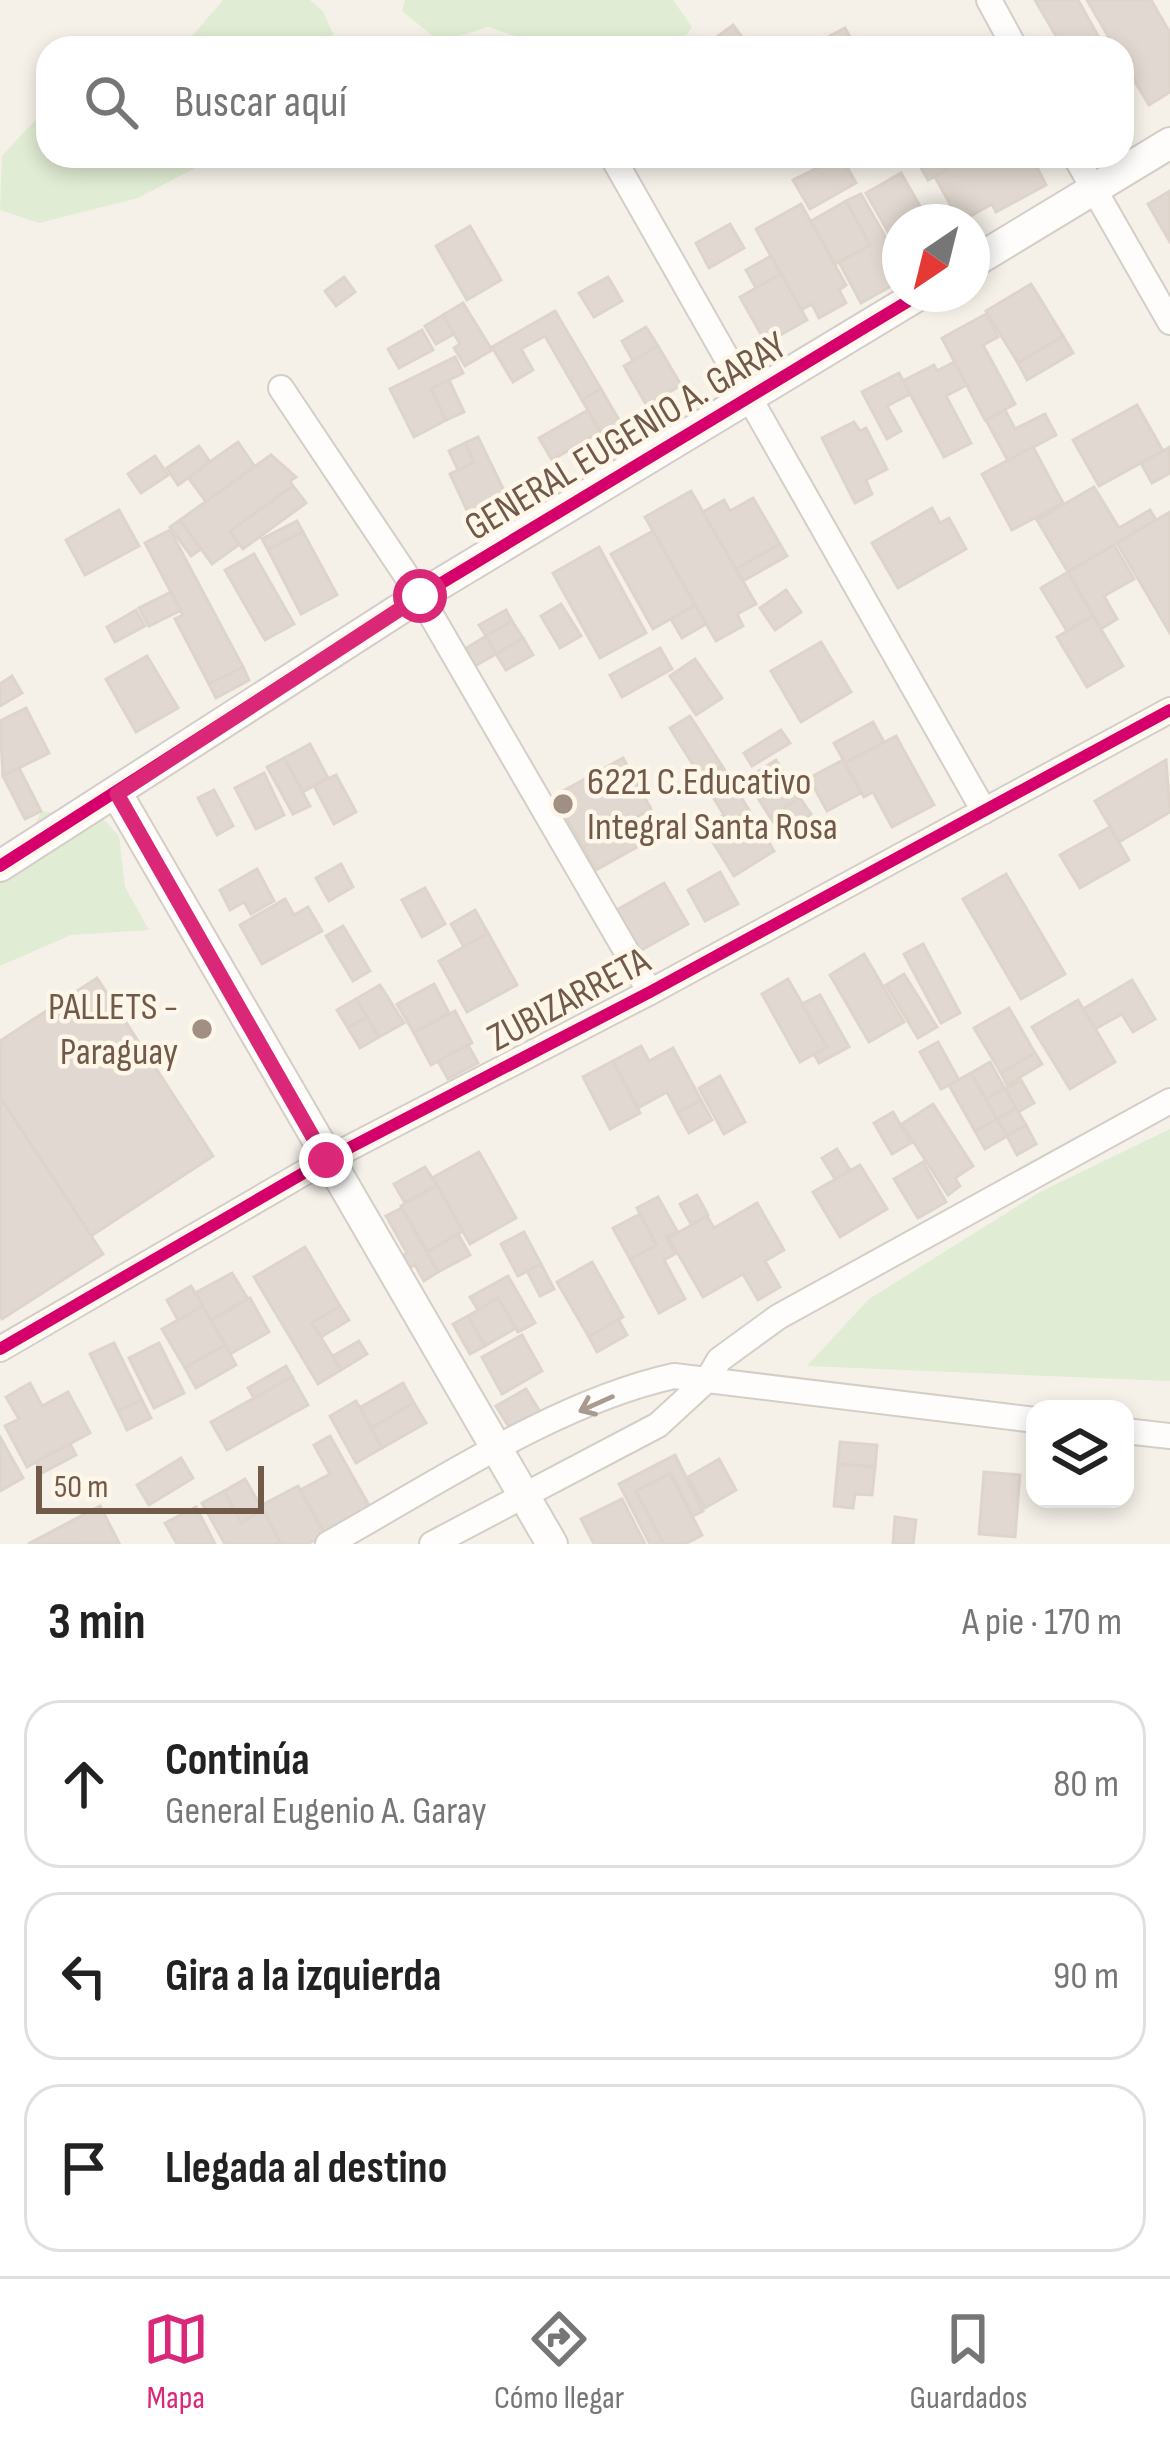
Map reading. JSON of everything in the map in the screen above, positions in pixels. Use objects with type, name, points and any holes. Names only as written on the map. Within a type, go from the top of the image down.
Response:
[{"type":"street","points":[[989,0],[1008,36]]},
{"type":"street","points":[[1134,165],[1170,143]]},
{"type":"street","points":[[619,168],[984,811]]},
{"type":"street","points":[[1082,168],[1170,322]]},
{"type":"street","points":[[990,252],[1130,168]]},
{"type":"street","name":"GENERAL EUGENIO A. GARAY","points":[[0,866],[420,596],[890,312]]},
{"type":"street","points":[[281,388],[420,596],[650,992]]},
{"type":"street","name":"ZUBIZARRETA","points":[[0,1349],[326,1160],[650,992],[1170,710]]},
{"type":"street","points":[[117,794],[494,1452],[552,1544]]},
{"type":"street","points":[[433,1544],[658,1425],[708,1378],[718,1360],[778,1317],[1170,1101]]},
{"type":"street","points":[[328,1544],[494,1452],[643,1383],[674,1376],[1026,1419]]},
{"type":"street","points":[[1134,1431],[1170,1436]]},
{"type":"green space","points":[[223,0],[310,0],[323,11],[334,36],[192,36]]},
{"type":"green space","points":[[405,0],[673,0],[692,27],[686,36],[515,36],[488,27],[459,36],[433,36],[402,11]]},
{"type":"green space","points":[[36,119],[36,168],[195,168],[138,198],[39,223],[0,210],[2,156]]},
{"type":"green space","points":[[41,811],[103,819],[119,836],[125,887],[149,930],[71,935],[0,966],[0,857],[27,844]]},
{"type":"green space","points":[[1170,1129],[1170,1381],[807,1366],[869,1299],[1040,1192]]},
{"type":"building","points":[[1035,0],[1078,0],[1098,36],[1056,36]]},
{"type":"building","points":[[1087,0],[1151,0],[1170,33],[1170,92],[1149,105],[1134,80],[1134,36],[1108,36]]},
{"type":"building","points":[[733,25],[741,36],[718,36]]},
{"type":"building","points":[[817,168],[848,168],[856,183],[810,209],[793,180]]},
{"type":"building","points":[[921,168],[951,168],[928,180]]},
{"type":"building","points":[[948,168],[1037,168],[1046,185],[996,212],[992,204],[950,204],[935,177]]},
{"type":"building","points":[[901,173],[919,204],[882,204],[882,221],[866,193]]},
{"type":"building","points":[[1170,191],[1170,242],[1148,204]]},
{"type":"building","points":[[861,194],[882,231],[882,291],[861,303],[839,262],[870,245],[846,201]]},
{"type":"building","points":[[846,201],[870,245],[835,264],[811,221]]},
{"type":"building","points":[[801,204],[846,285],[839,290],[846,303],[819,318],[812,304],[801,310],[756,229]]},
{"type":"building","points":[[730,224],[744,248],[709,268],[696,243]]},
{"type":"building","points":[[470,226],[501,280],[467,300],[436,246]]},
{"type":"building","points":[[771,256],[781,274],[756,288],[746,270]]},
{"type":"building","points":[[781,274],[807,320],[766,343],[740,297]]},
{"type":"building","points":[[344,277],[355,292],[336,306],[325,291]]},
{"type":"building","points":[[608,277],[622,301],[594,317],[579,293]]},
{"type":"building","points":[[1031,284],[1063,336],[1018,363],[987,312]]},
{"type":"building","points":[[463,303],[492,350],[465,366],[454,348],[460,344],[443,315]]},
{"type":"building","points":[[555,311],[601,389],[582,400],[545,336],[521,349],[533,370],[513,382],[492,347]]},
{"type":"building","points":[[986,314],[998,337],[983,345],[1015,404],[985,420],[942,338]]},
{"type":"building","points":[[443,315],[454,334],[436,344],[425,326]]},
{"type":"building","points":[[646,327],[658,346],[633,361],[622,341]]},
{"type":"building","points":[[422,330],[433,350],[399,368],[388,349]]},
{"type":"building","points":[[1063,336],[1073,353],[1027,380],[1018,363]]},
{"type":"building","points":[[658,346],[681,385],[647,406],[624,366]]},
{"type":"building","points":[[455,357],[463,373],[431,389],[446,420],[414,437],[390,389]]},
{"type":"building","points":[[954,362],[967,385],[946,396],[971,443],[944,457],[903,381],[934,365],[937,371]]},
{"type":"building","points":[[899,373],[910,394],[887,406],[901,431],[887,439],[862,392]]},
{"type":"building","points":[[449,380],[464,412],[446,420],[431,389]]},
{"type":"building","points":[[601,389],[637,451],[595,466],[584,447],[603,436],[582,400]]},
{"type":"building","points":[[1137,405],[1163,451],[1099,486],[1073,440]]},
{"type":"building","points":[[588,410],[600,432],[552,460],[539,438]]},
{"type":"building","points":[[1005,410],[1015,429],[1045,414],[1056,435],[1008,461],[986,420]]},
{"type":"building","points":[[854,422],[860,431],[866,428],[887,469],[866,480],[872,494],[855,503],[822,438]]},
{"type":"building","points":[[478,437],[509,501],[471,519],[450,474],[474,462],[465,443]]},
{"type":"building","points":[[238,442],[255,467],[206,502],[188,477]]},
{"type":"building","points":[[465,443],[474,462],[458,470],[449,451]]},
{"type":"building","points":[[199,446],[210,462],[178,485],[167,468]]},
{"type":"building","points":[[1033,447],[1063,503],[1012,530],[982,474]]},
{"type":"building","points":[[1170,447],[1170,473],[1152,483],[1141,463]]},
{"type":"building","points":[[271,455],[296,477],[290,481],[293,486],[230,531],[240,544],[212,564],[180,520]]},
{"type":"building","points":[[155,456],[168,475],[141,493],[128,474]]},
{"type":"building","points":[[293,486],[306,503],[243,549],[230,531]]},
{"type":"building","points":[[1094,487],[1119,528],[1150,510],[1156,520],[1068,572],[1037,520]]},
{"type":"building","points":[[691,491],[756,604],[737,614],[743,626],[716,641],[645,517]]},
{"type":"building","points":[[753,498],[780,544],[736,569],[703,512],[724,500],[730,511]]},
{"type":"building","points":[[932,508],[940,523],[949,518],[966,549],[898,588],[872,543]]},
{"type":"building","points":[[119,510],[139,546],[85,575],[66,540]]},
{"type":"building","points":[[1170,512],[1170,633],[1117,543]]},
{"type":"building","points":[[180,520],[201,549],[191,556],[170,527]]},
{"type":"building","points":[[297,521],[303,532],[268,550],[262,539]]},
{"type":"building","points":[[170,530],[243,667],[209,684],[175,619],[183,615],[145,543]]},
{"type":"building","points":[[653,531],[695,605],[653,629],[611,554]]},
{"type":"building","points":[[303,532],[337,595],[301,614],[268,550]]},
{"type":"building","points":[[780,544],[787,556],[743,581],[736,569]]},
{"type":"building","points":[[1114,545],[1134,579],[1104,596],[1117,619],[1101,629],[1068,572]]},
{"type":"building","points":[[599,547],[646,633],[600,658],[553,573]]},
{"type":"building","points":[[254,554],[294,624],[265,640],[225,570]]},
{"type":"building","points":[[1068,572],[1093,616],[1067,631],[1041,588]]},
{"type":"building","points":[[786,590],[801,612],[775,630],[760,608]]},
{"type":"building","points":[[171,592],[181,610],[149,626],[139,608]]},
{"type":"building","points":[[561,604],[581,636],[560,648],[541,616]]},
{"type":"building","points":[[695,605],[706,624],[682,638],[671,619]]},
{"type":"building","points":[[136,610],[145,626],[115,642],[107,627]]},
{"type":"building","points":[[506,610],[512,621],[486,636],[479,625]]},
{"type":"building","points":[[1093,616],[1123,666],[1087,687],[1057,637]]},
{"type":"building","points":[[512,621],[523,638],[496,654],[486,636]]},
{"type":"building","points":[[486,636],[496,654],[475,666],[465,649]]},
{"type":"building","points":[[523,638],[533,655],[506,670],[496,654]]},
{"type":"building","points":[[821,642],[851,692],[801,722],[771,671]]},
{"type":"building","points":[[660,648],[672,669],[622,697],[610,675]]},
{"type":"building","points":[[147,656],[178,708],[136,732],[106,679]]},
{"type":"building","points":[[695,659],[722,698],[696,715],[670,676]]},
{"type":"building","points":[[243,667],[249,680],[216,698],[209,684]]},
{"type":"building","points":[[12,676],[22,693],[0,706],[0,684]]},
{"type":"building","points":[[26,708],[49,753],[3,776],[0,721]]},
{"type":"building","points":[[690,716],[722,766],[702,779],[670,728]]},
{"type":"building","points":[[873,722],[884,742],[845,763],[834,743]]},
{"type":"building","points":[[781,730],[790,743],[752,766],[744,753]]},
{"type":"building","points":[[896,736],[934,805],[892,827],[873,792],[864,797],[845,763]]},
{"type":"building","points":[[310,744],[328,778],[303,792],[284,758]]},
{"type":"building","points":[[284,758],[310,806],[293,814],[267,767]]},
{"type":"building","points":[[623,758],[651,809],[583,847],[554,796]]},
{"type":"building","points":[[776,760],[784,773],[759,789],[751,776]]},
{"type":"building","points":[[843,760],[861,793],[827,811],[809,778]]},
{"type":"building","points":[[1166,760],[1170,812],[1119,842],[1095,801]]},
{"type":"building","points":[[722,766],[774,851],[734,876],[704,828],[724,815],[702,779]]},
{"type":"building","points":[[19,768],[41,811],[25,819],[3,776]]},
{"type":"building","points":[[264,773],[284,815],[256,829],[235,788]]},
{"type":"building","points":[[784,773],[800,798],[770,817],[754,792]]},
{"type":"building","points":[[336,775],[356,812],[334,824],[314,786]]},
{"type":"building","points":[[214,790],[233,826],[217,835],[198,798]]},
{"type":"building","points":[[800,798],[811,814],[781,833],[770,817]]},
{"type":"building","points":[[626,823],[639,846],[596,870],[583,847]]},
{"type":"building","points":[[1110,827],[1129,860],[1080,888],[1060,855]]},
{"type":"building","points":[[341,864],[353,887],[329,901],[316,878]]},
{"type":"building","points":[[257,869],[274,901],[251,914],[244,902],[230,910],[220,890]]},
{"type":"building","points":[[720,872],[738,904],[705,921],[688,890]]},
{"type":"building","points":[[1006,874],[1065,974],[1021,999],[963,899]]},
{"type":"building","points":[[664,883],[688,924],[638,952],[615,911]]},
{"type":"building","points":[[425,888],[445,924],[422,937],[402,900]]},
{"type":"building","points":[[285,899],[294,915],[308,907],[322,931],[262,964],[240,925]]},
{"type":"building","points":[[475,910],[488,933],[464,947],[451,924]]},
{"type":"building","points":[[343,926],[370,971],[353,981],[326,936]]},
{"type":"building","points":[[488,933],[517,985],[467,1012],[439,961]]},
{"type":"building","points":[[923,944],[960,1013],[941,1023],[904,954]]},
{"type":"building","points":[[864,954],[904,1022],[869,1042],[830,975]]},
{"type":"building","points":[[904,974],[937,1027],[918,1038],[886,985]]},
{"type":"building","points":[[97,978],[213,1156],[91,1236],[0,1097],[0,1041]]},
{"type":"building","points":[[788,979],[827,1047],[800,1062],[762,994]]},
{"type":"building","points":[[1132,980],[1155,1019],[1133,1032],[1122,1014],[1095,1029],[1083,1009]]},
{"type":"building","points":[[434,984],[449,1013],[414,1033],[397,1004]]},
{"type":"building","points":[[380,985],[404,1023],[379,1037],[356,999]]},
{"type":"building","points":[[820,995],[849,1047],[819,1063],[814,1054],[827,1047],[802,1004]]},
{"type":"building","points":[[356,999],[367,1017],[348,1028],[337,1010]]},
{"type":"building","points":[[1078,1000],[1115,1062],[1070,1089],[1032,1027]]},
{"type":"building","points":[[1009,1008],[1035,1053],[1001,1073],[974,1028]]},
{"type":"building","points":[[455,1011],[472,1043],[431,1065],[414,1033]]},
{"type":"building","points":[[367,1017],[379,1037],[360,1048],[348,1028]]},
{"type":"building","points":[[938,1042],[959,1080],[941,1089],[920,1052]]},
{"type":"building","points":[[468,1045],[478,1063],[448,1079],[438,1061]]},
{"type":"building","points":[[641,1046],[649,1061],[673,1048],[701,1100],[678,1113],[667,1092],[638,1108],[613,1061]]},
{"type":"building","points":[[1035,1053],[1042,1064],[1007,1085],[1001,1073]]},
{"type":"building","points":[[613,1061],[640,1113],[610,1129],[583,1077]]},
{"type":"building","points":[[990,1062],[1005,1089],[986,1099],[971,1073]]},
{"type":"building","points":[[971,1073],[997,1119],[975,1131],[949,1085]]},
{"type":"building","points":[[720,1076],[745,1122],[724,1134],[699,1088]]},
{"type":"building","points":[[1021,1080],[1034,1103],[1018,1112],[1005,1089]]},
{"type":"building","points":[[1005,1089],[1016,1108],[997,1119],[986,1099]]},
{"type":"building","points":[[0,1097],[103,1254],[2,1319],[0,1316]]},
{"type":"building","points":[[701,1100],[712,1120],[689,1133],[678,1113]]},
{"type":"building","points":[[933,1104],[973,1166],[955,1178],[960,1186],[948,1195],[902,1124]]},
{"type":"building","points":[[1016,1108],[1026,1125],[1007,1136],[997,1119]]},
{"type":"building","points":[[893,1112],[911,1143],[892,1154],[874,1123]]},
{"type":"building","points":[[997,1119],[1007,1136],[985,1149],[975,1131]]},
{"type":"building","points":[[1026,1125],[1036,1144],[1017,1155],[1007,1136]]},
{"type":"building","points":[[837,1149],[850,1170],[835,1179],[822,1158]]},
{"type":"building","points":[[479,1152],[516,1218],[470,1244],[432,1178]]},
{"type":"building","points":[[923,1162],[946,1202],[918,1218],[894,1179]]},
{"type":"building","points":[[860,1165],[887,1209],[840,1237],[813,1192]]},
{"type":"building","points":[[425,1167],[437,1185],[405,1203],[394,1184]]},
{"type":"building","points":[[437,1185],[463,1231],[427,1252],[401,1206]]},
{"type":"building","points":[[697,1195],[708,1215],[691,1224],[680,1204]]},
{"type":"building","points":[[658,1197],[677,1231],[666,1237],[675,1254],[664,1260],[685,1299],[659,1313],[630,1259],[656,1245],[637,1208]]},
{"type":"building","points":[[757,1203],[784,1250],[765,1261],[780,1287],[758,1300],[743,1274],[703,1297],[669,1238],[707,1216],[714,1228]]},
{"type":"building","points":[[402,1208],[438,1272],[424,1281],[415,1265],[407,1269],[400,1257],[407,1253],[386,1216]]},
{"type":"building","points":[[640,1214],[656,1245],[630,1259],[613,1228]]},
{"type":"building","points":[[524,1232],[541,1264],[518,1276],[501,1244]]},
{"type":"building","points":[[458,1234],[470,1255],[438,1272],[427,1252]]},
{"type":"building","points":[[305,1247],[340,1306],[312,1323],[341,1370],[318,1384],[254,1277]]},
{"type":"building","points":[[592,1262],[623,1317],[589,1337],[557,1282]]},
{"type":"building","points":[[541,1264],[554,1289],[540,1296],[527,1271]]},
{"type":"building","points":[[232,1273],[248,1299],[211,1320],[195,1293]]},
{"type":"building","points":[[508,1276],[535,1323],[518,1332],[498,1298],[478,1310],[470,1297]]},
{"type":"building","points":[[191,1286],[203,1306],[178,1320],[167,1300]]},
{"type":"building","points":[[250,1298],[269,1332],[230,1354],[211,1320]]},
{"type":"building","points":[[498,1298],[516,1328],[485,1346],[468,1316]]},
{"type":"building","points":[[203,1306],[225,1345],[185,1368],[162,1329]]},
{"type":"building","points":[[340,1306],[349,1320],[321,1337],[312,1323]]},
{"type":"building","points":[[468,1316],[485,1346],[470,1354],[453,1324]]},
{"type":"building","points":[[618,1319],[627,1335],[597,1352],[589,1337]]},
{"type":"building","points":[[522,1335],[542,1371],[502,1394],[482,1357]]},
{"type":"building","points":[[359,1341],[367,1354],[341,1370],[333,1356]]},
{"type":"building","points":[[114,1343],[142,1400],[118,1411],[90,1354]]},
{"type":"building","points":[[159,1343],[184,1393],[154,1408],[129,1358]]},
{"type":"building","points":[[225,1345],[236,1365],[196,1388],[185,1368]]},
{"type":"building","points":[[286,1366],[292,1377],[254,1398],[248,1388]]},
{"type":"building","points":[[292,1377],[308,1405],[227,1450],[211,1422]]},
{"type":"building","points":[[30,1383],[42,1406],[68,1392],[90,1433],[27,1467],[5,1426],[19,1419],[6,1397]]},
{"type":"building","points":[[403,1383],[414,1403],[371,1428],[359,1408]]},
{"type":"building","points":[[526,1389],[544,1418],[514,1435],[496,1406]]},
{"type":"building","points":[[142,1400],[151,1418],[127,1430],[118,1411]]},
{"type":"building","points":[[356,1401],[382,1448],[356,1463],[330,1416]]},
{"type":"building","points":[[414,1403],[426,1423],[382,1448],[371,1428]]},
{"type":"building","points":[[330,1436],[371,1509],[325,1535],[300,1490],[330,1474],[314,1445]]},
{"type":"building","points":[[0,1437],[23,1478],[0,1491]]},
{"type":"building","points":[[840,1442],[877,1445],[875,1467],[838,1464]]},
{"type":"building","points":[[70,1444],[76,1455],[42,1473],[36,1462]]},
{"type":"building","points":[[675,1455],[703,1511],[693,1516],[671,1473],[636,1491],[664,1544],[650,1544],[619,1484]]},
{"type":"building","points":[[181,1458],[193,1478],[149,1505],[137,1485]]},
{"type":"building","points":[[719,1459],[736,1490],[705,1508],[688,1477]]},
{"type":"building","points":[[838,1464],[875,1467],[872,1495],[855,1494],[853,1508],[834,1506]]},
{"type":"building","points":[[984,1472],[1020,1475],[1015,1537],[979,1534]]},
{"type":"building","points":[[670,1474],[702,1535],[685,1544],[664,1544],[636,1491]]},
{"type":"building","points":[[245,1479],[263,1510],[241,1523],[224,1491]]},
{"type":"building","points":[[298,1486],[325,1535],[307,1544],[281,1544],[260,1506]]},
{"type":"building","points":[[224,1491],[241,1523],[263,1510],[281,1544],[225,1544],[202,1503]]},
{"type":"building","points":[[622,1499],[645,1544],[594,1544],[581,1519]]},
{"type":"building","points":[[100,1506],[119,1543],[28,1544]]},
{"type":"building","points":[[196,1507],[215,1544],[177,1544],[165,1523]]},
{"type":"building","points":[[895,1517],[916,1520],[913,1544],[893,1544]]},
{"type":"cycle path","points":[[0,866],[420,596],[890,312]]},
{"type":"cycle path","points":[[0,1349],[326,1160],[650,992],[1170,710]]},
{"type":"place","name":"6221 C.Educativo Integral Santa Rosa","points":[[563,804]]},
{"type":"place","name":"PALLETS - Paraguay","points":[[202,1029]]},
{"type":"route","points":[[326,1160],[117,794],[420,596]]}]
